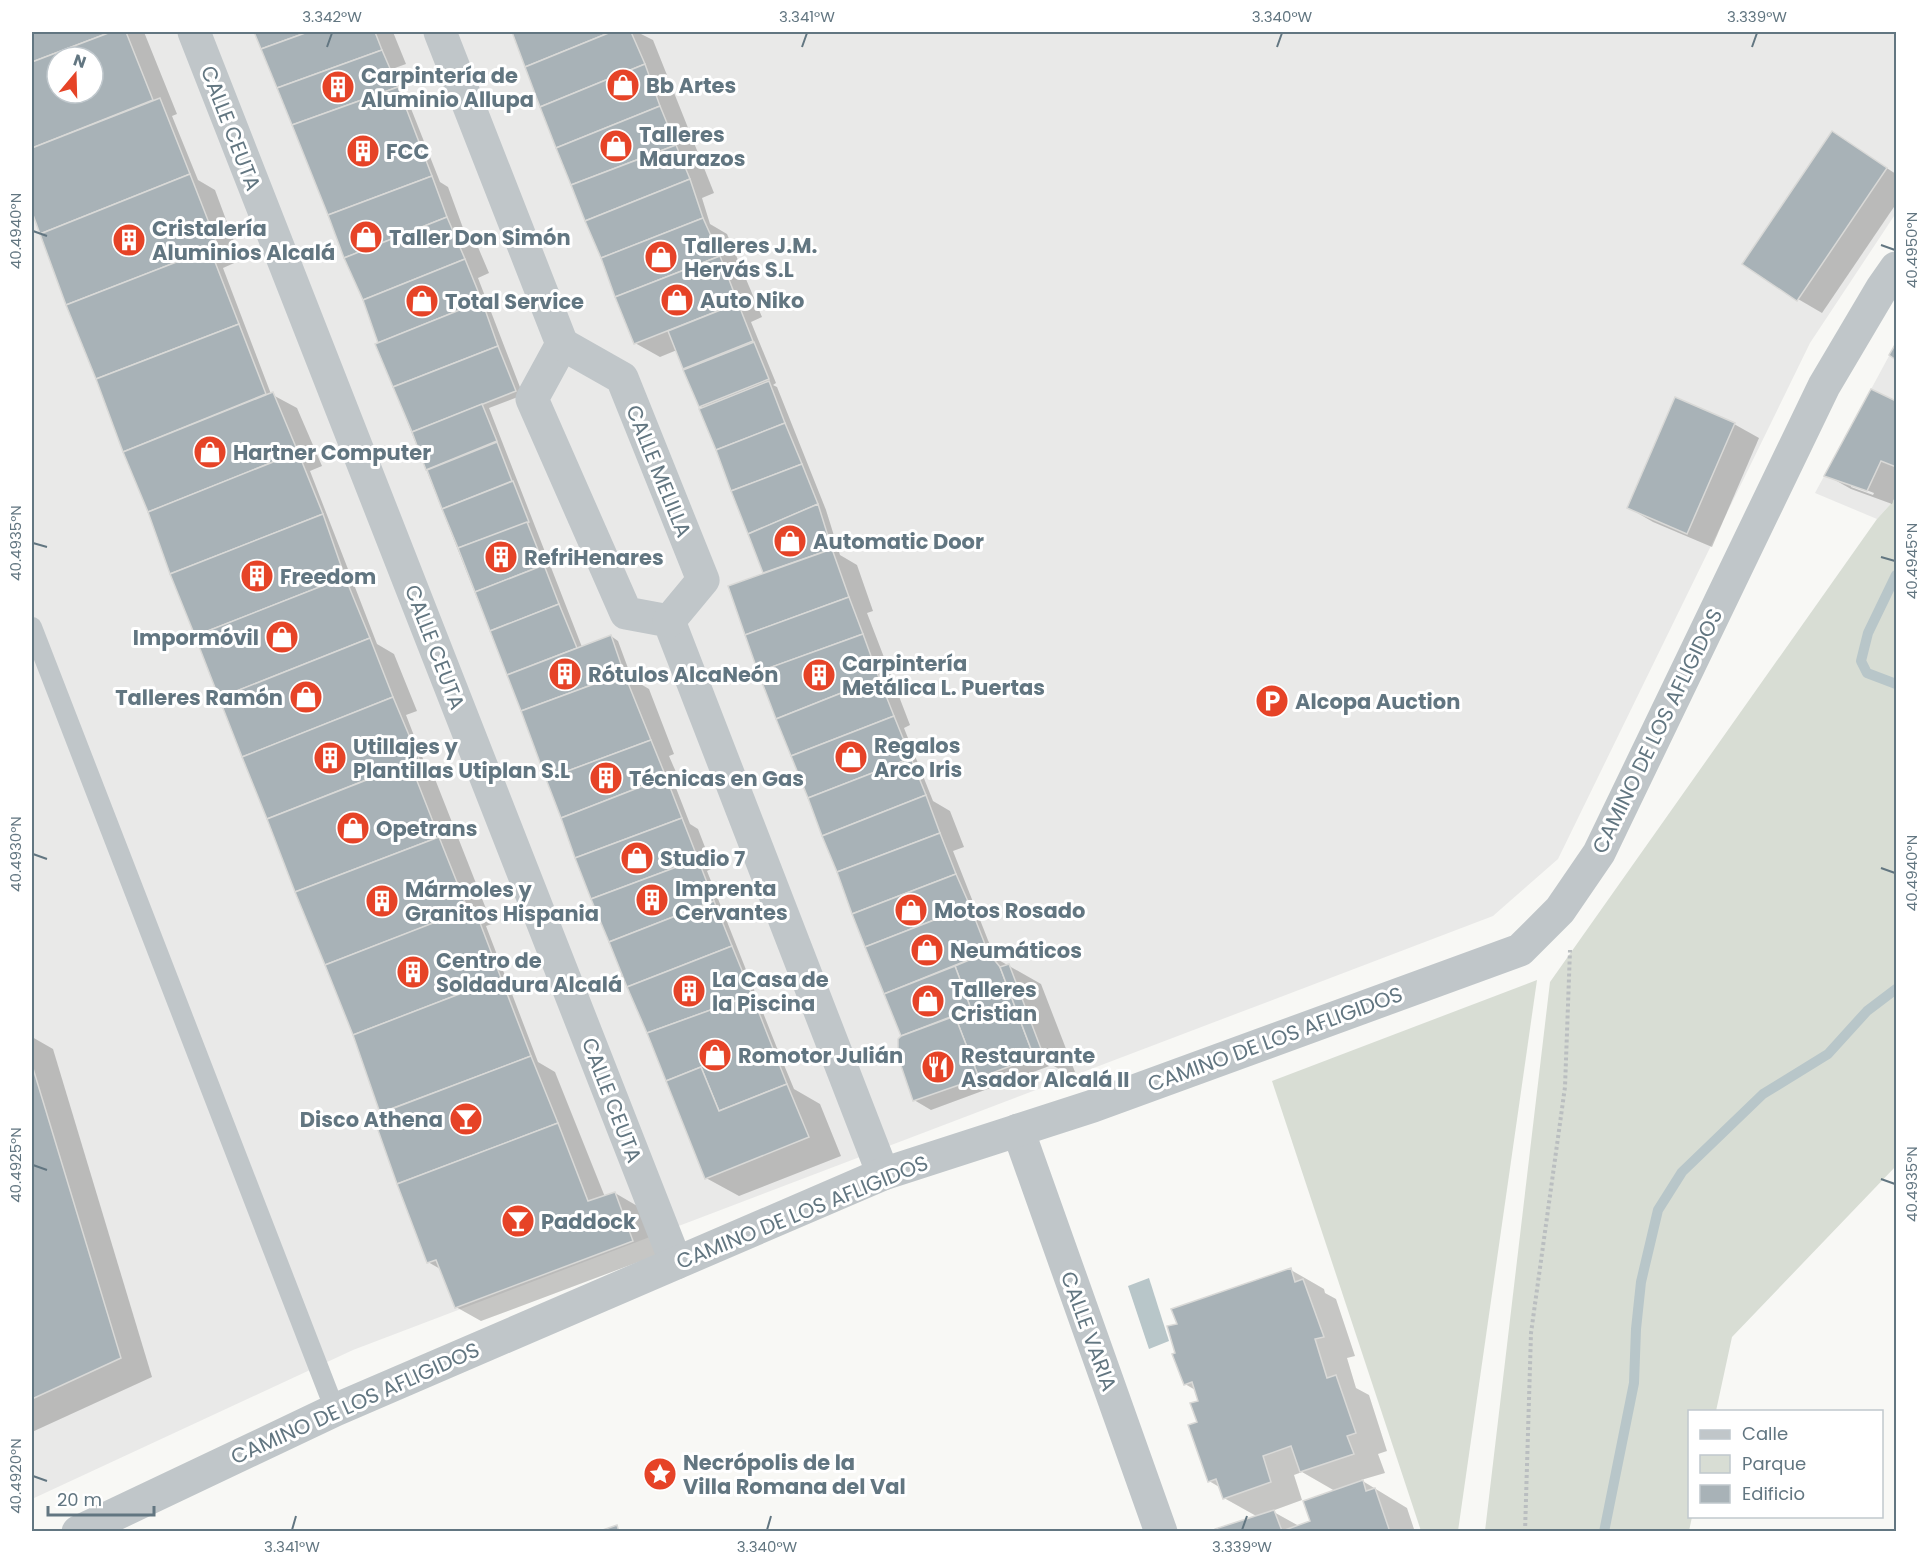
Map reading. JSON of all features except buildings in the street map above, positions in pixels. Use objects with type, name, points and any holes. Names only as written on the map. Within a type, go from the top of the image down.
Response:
[{"type":"street","name":"CALLE CEUTA","points":[[194,32],[676,1263]]},
{"type":"street","points":[[440,32],[561,344],[532,399],[626,613],[669,621],[883,1174]]},
{"type":"street","name":"CAMINO DE LOS AFLIGIDOS","points":[[78,1532],[335,1410],[883,1174],[1093,1106],[1520,950],[1560,910],[1599,854],[1824,386],[1896,268]]},
{"type":"street","name":"CALLE MELILLA","points":[[561,344],[622,378],[703,580],[669,621]]},
{"type":"street","name":"CALLE VARIA","points":[[1018,1130],[1161,1532]]},
{"type":"lane","points":[[32,627],[335,1410]]},
{"type":"path","points":[[1525,1532],[1531,1333],[1565,1087],[1570,948],[1560,910]]},
{"type":"shaded area","points":[[32,32],[1896,32],[1896,213],[1810,343],[1558,859],[1493,916],[353,1350],[32,1499]]},
{"type":"shaded area","points":[[1896,343],[1896,498],[1877,519],[1815,493]]},
{"type":"shaded area","points":[[1149,1278],[1169,1341],[1149,1349],[1128,1286]]},
{"type":"green space","points":[[1896,498],[1896,1166],[1732,1337],[1716,1410],[1688,1410],[1688,1518],[1692,1518],[1689,1531],[1485,1531],[1550,982],[1877,519]]},
{"type":"green space","points":[[1537,980],[1458,1531],[1421,1531],[1272,1081]]},
{"type":"waterway","points":[[1896,575],[1868,633],[1861,661],[1867,673],[1896,684]]},
{"type":"waterway","points":[[1604,1532],[1634,1383],[1641,1282],[1658,1210],[1682,1172],[1763,1094],[1828,1054],[1867,1011],[1896,989]]},
{"type":"place","name":"Bb Artes","points":[[623,85]]},
{"type":"place","name":"Carpintería de Aluminio Allupa","points":[[338,87]]},
{"type":"place","name":"Talleres Maurazos","points":[[616,146]]},
{"type":"place","name":"FCC","points":[[363,151]]},
{"type":"place","name":"Taller Don Simón","points":[[366,237]]},
{"type":"place","name":"Cristalería Aluminios Alcalá","points":[[129,240]]},
{"type":"place","name":"Talleres J.M. Hervás S.L","points":[[661,257]]},
{"type":"place","name":"Auto Niko","points":[[677,300]]},
{"type":"place","name":"Total Service","points":[[422,301]]},
{"type":"place","name":"Hartner Computer","points":[[210,452]]},
{"type":"place","name":"Automatic Door","points":[[790,541]]},
{"type":"place","name":"RefriHenares","points":[[501,557]]},
{"type":"place","name":"Freedom","points":[[257,576]]},
{"type":"place","name":"Impormóvil","points":[[282,637]]},
{"type":"place","name":"Rótulos AlcaNeón","points":[[565,674]]},
{"type":"place","name":"Carpintería Metálica L. Puertas","points":[[819,675]]},
{"type":"place","name":"Talleres Ramón","points":[[306,697]]},
{"type":"place","name":"Alcopa Auction","points":[[1272,701]]},
{"type":"place","name":"Regalos Arco Iris","points":[[851,757]]},
{"type":"place","name":"Utillajes y Plantillas Utiplan S.L","points":[[330,758]]},
{"type":"place","name":"Técnicas en Gas","points":[[606,778]]},
{"type":"place","name":"Opetrans","points":[[353,828]]},
{"type":"place","name":"Studio 7","points":[[637,858]]},
{"type":"place","name":"Imprenta Cervantes","points":[[652,900]]},
{"type":"place","name":"Mármoles y Granitos Hispania","points":[[382,901]]},
{"type":"place","name":"Motos Rosado","points":[[911,910]]},
{"type":"place","name":"Neumáticos","points":[[927,950]]},
{"type":"place","name":"Centro de Soldadura Alcalá","points":[[413,972]]},
{"type":"place","name":"La Casa de la Piscina","points":[[689,991]]},
{"type":"place","name":"Talleres Cristian","points":[[928,1001]]},
{"type":"place","name":"Romotor Julián","points":[[715,1055]]},
{"type":"place","name":"Restaurante Asador Alcalá II","points":[[938,1067]]},
{"type":"place","name":"Disco Athena","points":[[466,1119]]},
{"type":"place","name":"Paddock","points":[[518,1221]]},
{"type":"place","name":"Necrópolis de la Villa Romana del Val","points":[[660,1474]]}]
